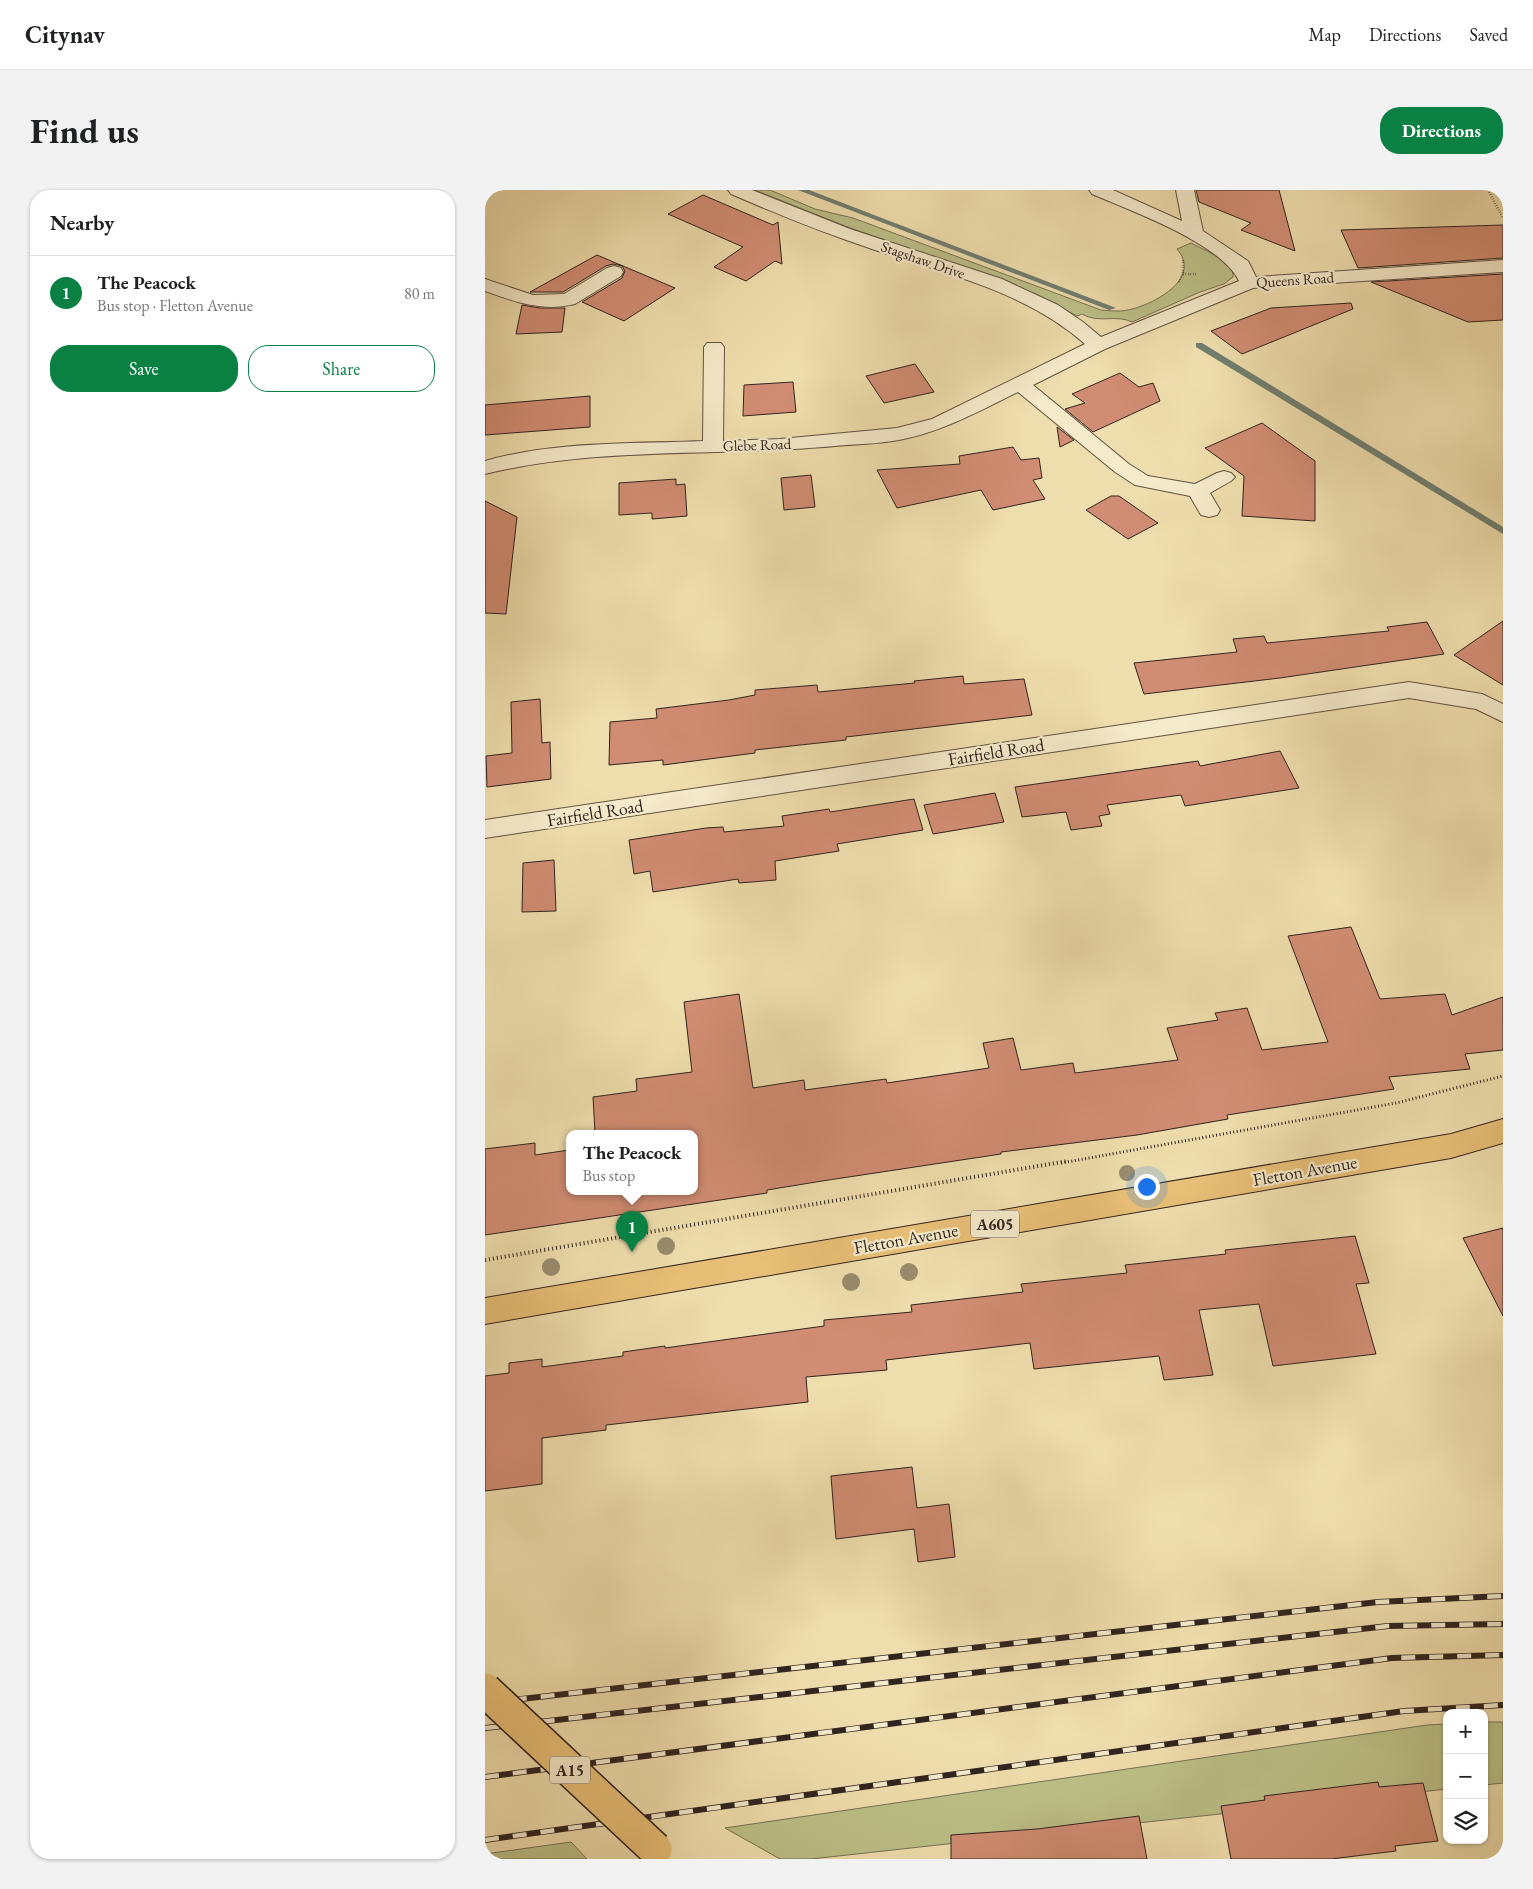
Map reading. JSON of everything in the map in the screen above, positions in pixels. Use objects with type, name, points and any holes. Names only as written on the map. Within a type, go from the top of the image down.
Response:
[{"type":"main road","name":"Fletton Avenue","points":[[485,1312],[1451,1146],[1503,1130]]},
{"type":"main road","name":"A15","points":[[485,1690],[660,1854]]},
{"type":"street","name":"Stagshaw Drive","points":[[737,190],[856,238],[1024,294],[1057,311],[1082,329],[1098,345]]},
{"type":"street","points":[[1097,190],[1194,233],[1241,265],[1250,283]]},
{"type":"street","points":[[1185,190],[1194,233]]},
{"type":"street","name":"Queens Road","points":[[1098,345],[1250,283],[1503,266]]},
{"type":"street","points":[[485,285],[531,301],[568,300],[614,272]]},
{"type":"street","name":"Glebe Road","points":[[485,468],[509,461],[595,452],[713,446],[780,445],[898,434],[939,423],[1098,345]]},
{"type":"street","points":[[713,446],[714,347]]},
{"type":"street","points":[[1019,383],[1122,468],[1142,481],[1198,491],[1224,477]]},
{"type":"street","points":[[1198,491],[1209,510]]},
{"type":"street","name":"Fairfield Road","points":[[485,829],[1409,690],[1482,702],[1503,714]]},
{"type":"path","points":[[1488,190],[1503,218]]},
{"type":"path","points":[[1177,285],[1183,274],[1184,264],[1177,249],[1191,243],[1194,233]]},
{"type":"path","points":[[485,1260],[1025,1169],[1396,1103],[1482,1083],[1503,1076]]},
{"type":"green space","points":[[755,190],[770,190],[815,209],[853,218],[1101,310],[1128,310],[1142,306],[1173,288],[1184,270],[1183,260],[1177,249],[1191,243],[1223,261],[1229,266],[1233,277],[1224,284],[1200,292],[1132,322],[1120,319],[1088,317],[1082,314],[1077,316],[1036,294],[845,226]]},
{"type":"green space","points":[[1488,1722],[1503,1722],[1503,1783],[1488,1785]]},
{"type":"green space","points":[[1443,1724],[1443,1789],[811,1859],[780,1859],[725,1828]]},
{"type":"green space","points":[[571,1842],[587,1859],[485,1859],[485,1854]]},
{"type":"building","points":[[1196,190],[1279,190],[1295,251],[1241,230],[1251,223],[1199,202]]},
{"type":"building","points":[[703,195],[773,225],[778,222],[782,264],[775,261],[746,281],[714,267],[743,247],[668,214]]},
{"type":"building","points":[[1503,225],[1503,258],[1358,268],[1341,230]]},
{"type":"building","points":[[597,255],[675,288],[624,321],[582,302],[622,278],[625,271],[622,266],[613,264],[606,266],[563,292],[530,292]]},
{"type":"building","points":[[1503,274],[1503,320],[1468,322],[1371,282]]},
{"type":"building","points":[[1351,303],[1353,309],[1242,354],[1211,331],[1271,308]]},
{"type":"building","points":[[522,305],[540,308],[565,308],[562,332],[516,334]]},
{"type":"building","points":[[915,364],[934,392],[884,403],[866,376]]},
{"type":"building","points":[[1120,373],[1139,387],[1153,383],[1160,401],[1093,432],[1065,409],[1085,403],[1072,394]]},
{"type":"building","points":[[793,382],[796,412],[743,416],[744,385]]},
{"type":"building","points":[[590,396],[590,427],[485,435],[485,405]]},
{"type":"building","points":[[1262,423],[1315,461],[1315,521],[1242,516],[1244,476],[1205,448]]},
{"type":"building","points":[[1057,427],[1074,440],[1060,447]]},
{"type":"building","points":[[1013,447],[1021,460],[1039,458],[1042,478],[1033,480],[1045,499],[993,510],[981,490],[897,508],[877,470],[960,464],[959,456]]},
{"type":"building","points":[[811,475],[815,507],[784,510],[781,478]]},
{"type":"building","points":[[676,479],[676,485],[685,484],[687,516],[652,519],[652,513],[619,515],[619,483]]},
{"type":"building","points":[[1111,496],[1119,496],[1158,523],[1128,539],[1086,510]]},
{"type":"building","points":[[485,501],[517,517],[506,614],[485,613]]},
{"type":"building","points":[[1503,621],[1503,685],[1454,655]]},
{"type":"building","points":[[1427,622],[1444,654],[1280,678],[1144,694],[1134,663],[1237,652],[1233,639],[1264,636],[1267,643],[1389,631],[1387,627]]},
{"type":"building","points":[[963,676],[964,684],[1024,679],[1032,715],[846,737],[846,740],[755,750],[755,753],[663,765],[663,760],[609,765],[610,722],[657,718],[656,709],[729,700],[755,695],[755,690],[817,685],[818,692],[915,683],[914,681]]},
{"type":"building","points":[[540,699],[542,743],[550,742],[551,779],[487,787],[486,756],[512,753],[511,702]]},
{"type":"building","points":[[1280,751],[1299,788],[1185,806],[1181,795],[1107,805],[1110,814],[1099,816],[1102,826],[1071,830],[1066,812],[1022,817],[1015,787],[1198,761],[1200,766]]},
{"type":"building","points":[[995,793],[1004,822],[933,834],[924,805]]},
{"type":"building","points":[[914,799],[923,830],[837,844],[839,851],[775,861],[776,880],[739,883],[738,879],[653,892],[650,871],[634,874],[629,840],[706,828],[723,827],[724,832],[784,826],[782,816],[829,809],[830,812]]},
{"type":"building","points":[[554,860],[556,911],[522,912],[523,863]]},
{"type":"building","points":[[1351,927],[1380,999],[1445,994],[1452,1015],[1503,997],[1503,1050],[1465,1054],[1470,1069],[1389,1077],[1394,1089],[1227,1115],[1228,1119],[1137,1135],[1001,1152],[1001,1154],[767,1190],[767,1193],[485,1235],[485,1149],[535,1143],[535,1155],[566,1150],[566,1195],[698,1195],[698,1130],[595,1130],[593,1097],[637,1091],[636,1079],[692,1072],[684,1002],[739,994],[753,1088],[804,1080],[805,1090],[886,1079],[887,1083],[989,1068],[983,1043],[1013,1038],[1021,1070],[1073,1063],[1075,1073],[1178,1060],[1167,1028],[1218,1020],[1215,1013],[1247,1008],[1262,1050],[1328,1042],[1288,936]]},
{"type":"building","points":[[1503,1228],[1503,1316],[1463,1238]]},
{"type":"building","points":[[1355,1236],[1369,1283],[1356,1284],[1376,1354],[1273,1366],[1259,1304],[1199,1310],[1213,1375],[1164,1380],[1159,1356],[1034,1369],[1030,1343],[886,1360],[887,1370],[806,1377],[808,1402],[606,1425],[606,1430],[542,1438],[542,1484],[485,1491],[485,1376],[509,1373],[509,1363],[542,1359],[542,1367],[623,1356],[623,1352],[824,1326],[824,1320],[912,1312],[911,1305],[1023,1292],[1021,1284],[1127,1273],[1125,1265],[1226,1254],[1225,1250]]},
{"type":"building","points":[[912,1467],[917,1508],[949,1504],[955,1557],[918,1562],[914,1529],[836,1539],[831,1476]]},
{"type":"building","points":[[1378,1782],[1379,1787],[1423,1783],[1438,1841],[1395,1846],[1396,1851],[1331,1859],[1231,1859],[1221,1806],[1265,1800],[1264,1796]]},
{"type":"building","points":[[1139,1816],[1147,1859],[951,1859],[951,1835],[1037,1829]]},
{"type":"waterway","points":[[802,190],[1112,308]]},
{"type":"waterway","points":[[1199,345],[1503,531]]},
{"type":"railway","points":[[485,1703],[1378,1602],[1503,1596]]},
{"type":"railway","points":[[485,1728],[1388,1626],[1503,1624]]},
{"type":"railway","points":[[485,1777],[1392,1658],[1503,1655]]},
{"type":"railway","points":[[485,1840],[1404,1711],[1503,1705]]},
{"type":"place","name":"The Peacock","points":[[632,1252]]}]
